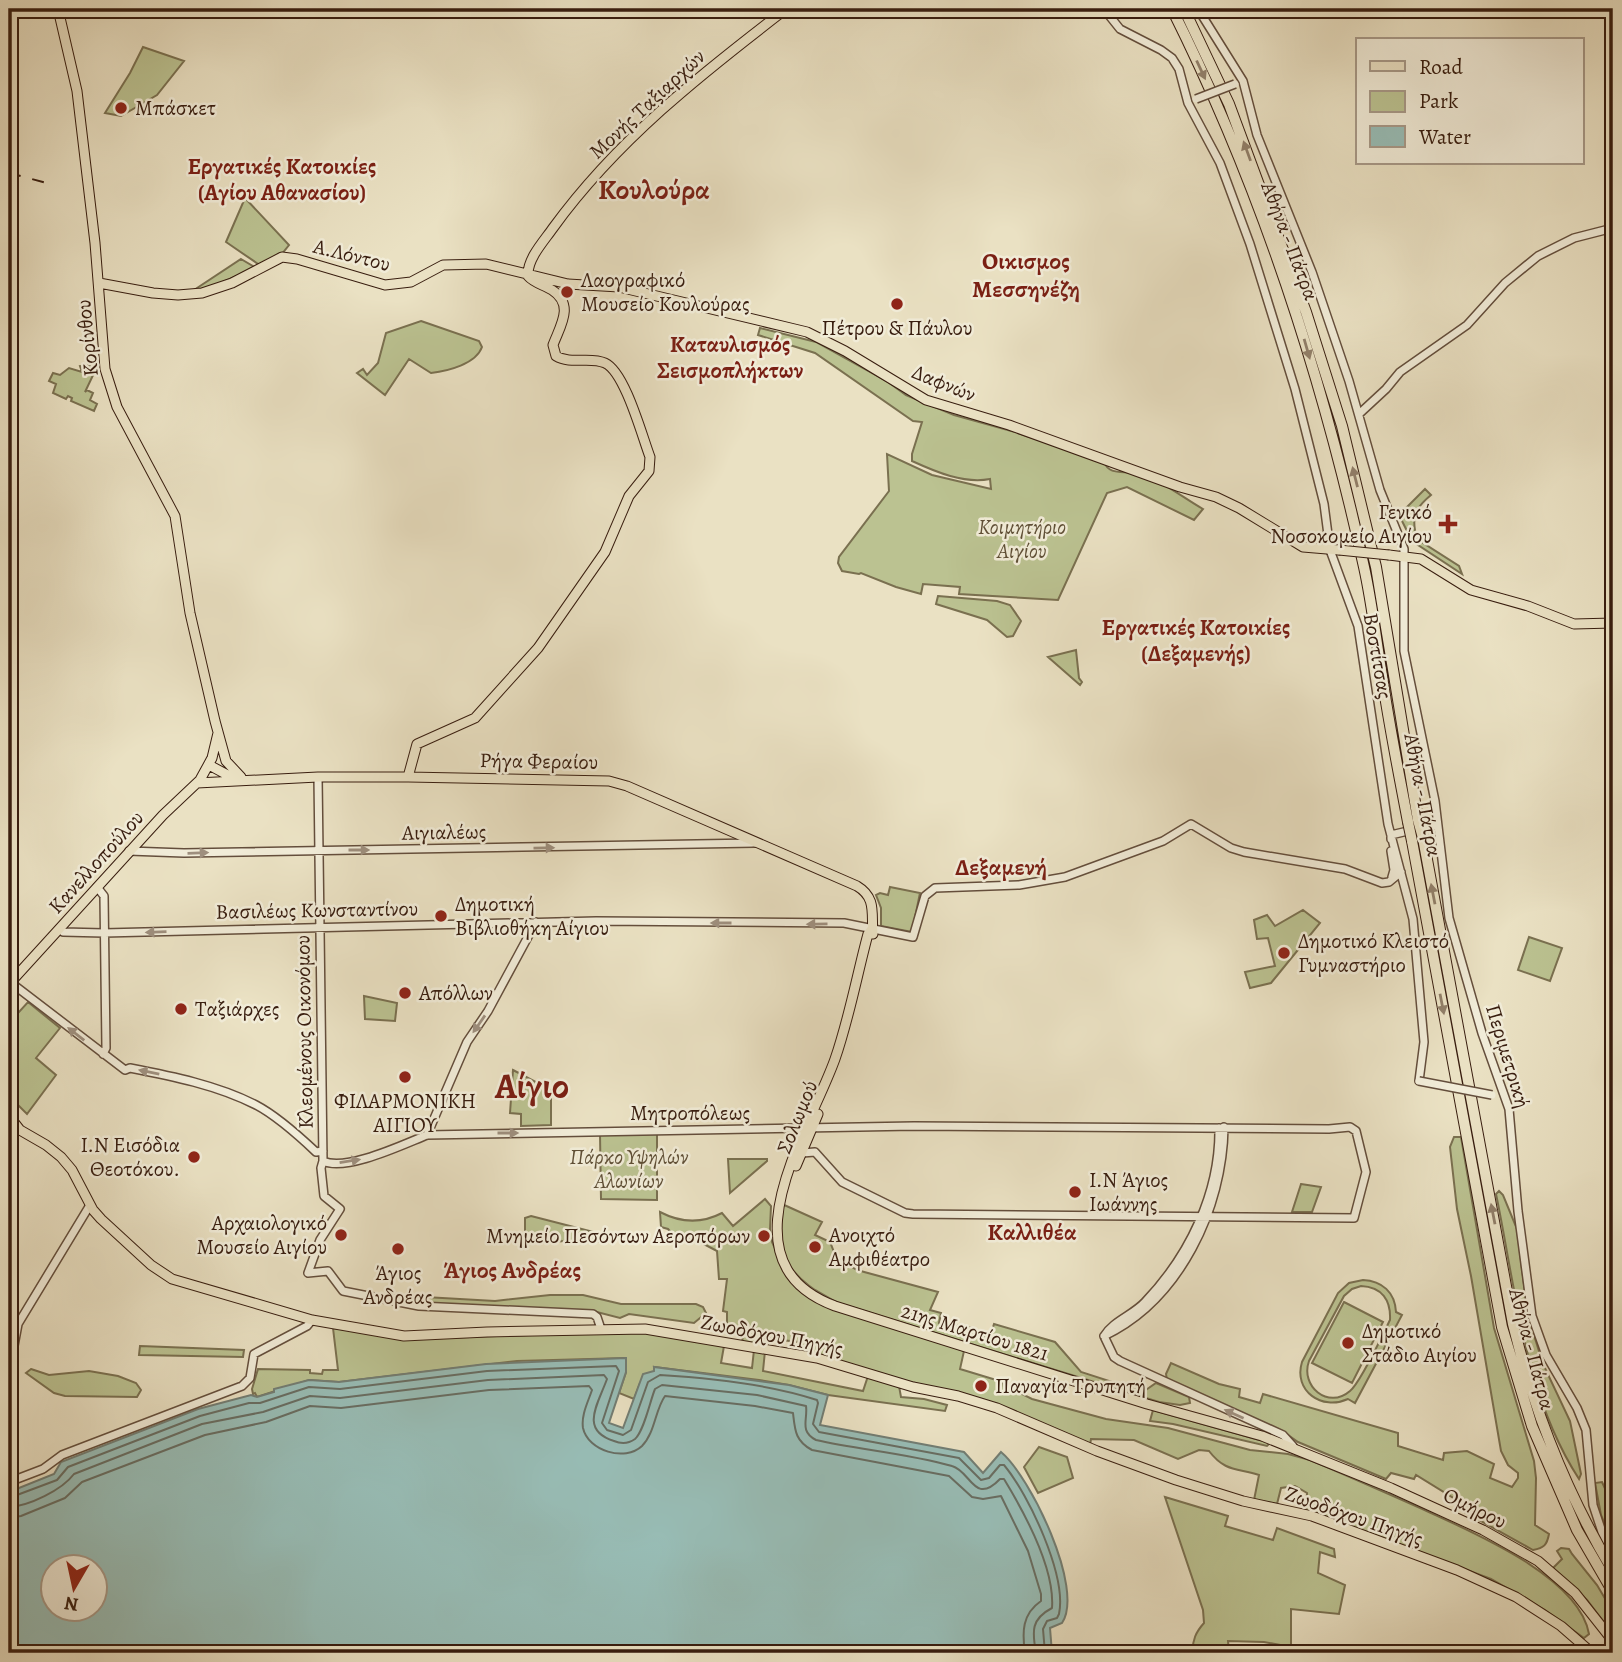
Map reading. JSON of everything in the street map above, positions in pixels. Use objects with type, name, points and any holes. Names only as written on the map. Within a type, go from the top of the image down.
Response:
[{"type":"highway","name":"Αθήνα - Πάτρα","points":[[1172,9],[1220,111],[1279,264],[1304,339],[1345,486],[1365,570],[1385,696],[1417,839],[1524,1373],[1541,1423],[1573,1498],[1613,1571]]},
{"type":"highway","name":"Αθήνα - Πάτρα","points":[[1184,9],[1229,104],[1306,312],[1342,426],[1376,567],[1413,821]]},
{"type":"highway","name":"Αθήνα - Πάτρα","points":[[1417,839],[1502,1326],[1532,1426],[1577,1530],[1613,1592]]},
{"type":"main road","name":"Κορίνθου","points":[[58,9],[77,91],[107,379],[117,407],[175,516],[190,613],[218,731],[227,763],[243,779]]},
{"type":"main road","name":"Μονής Ταξιαρχών","points":[[528,274],[528,268],[539,247],[576,198],[609,161],[672,99],[786,9]]},
{"type":"main road","name":"Α.Λόντου","points":[[99,283],[153,293],[202,293],[232,283],[282,257],[385,285],[411,282],[437,267],[448,264],[488,264],[528,274]]},
{"type":"main road","name":"Δαφνών","points":[[528,274],[568,284],[619,287],[807,332],[845,351],[926,400],[1009,425],[1180,486],[1216,496],[1302,547],[1405,556],[1424,561],[1475,592],[1528,606],[1571,623],[1587,625],[1613,622]]},
{"type":"main road","points":[[408,777],[417,744],[475,718],[538,648],[605,552],[629,496],[645,479],[651,465],[618,374],[603,362],[556,356],[553,345],[565,320],[564,305],[556,294],[531,279],[528,274]]},
{"type":"main road","name":"Κορίνθου","points":[[212,765],[218,731]]},
{"type":"main road","points":[[221,741],[212,765],[243,779]]},
{"type":"main road","name":"Κανελλοπούλου","points":[[9,982],[212,765]]},
{"type":"main road","name":"Ρήγα Φεραίου","points":[[198,781],[318,777],[609,780],[859,887]]},
{"type":"main road","name":"Σολωμού","points":[[787,1181],[800,1149],[802,1130],[836,1057],[868,934],[872,929],[872,902],[859,887]]},
{"type":"main road","name":"Ζωοδόχου Πηγής","points":[[9,1116],[20,1130],[61,1157],[80,1181],[90,1205],[101,1219],[150,1265],[172,1279],[312,1320],[404,1336],[645,1329],[791,1352],[828,1361],[997,1408],[1097,1451],[1176,1480],[1243,1501],[1312,1516],[1479,1579],[1516,1597],[1547,1617],[1592,1653]]},
{"type":"main road","name":"21ης Μαρτίου 1821","points":[[787,1181],[777,1215],[775,1234],[778,1247],[791,1273],[817,1298],[983,1353],[1293,1446]]},
{"type":"main road","name":"Ομήρου","points":[[1293,1446],[1454,1516],[1527,1554],[1575,1593],[1613,1641]]},
{"type":"street","name":"Βοστίτσας","points":[[1104,9],[1120,29],[1161,50],[1172,58],[1179,69],[1250,244],[1311,448],[1334,550],[1361,638],[1391,835],[1413,919],[1423,1040],[1419,1081],[1507,1098]]},
{"type":"street","name":"Περιμετρική","points":[[1198,9],[1243,80],[1255,130],[1312,271],[1359,414],[1380,490],[1402,541],[1405,556],[1404,651],[1429,774],[1449,918],[1482,1033],[1507,1098],[1532,1316],[1546,1355],[1587,1430],[1593,1505],[1613,1553]]},
{"type":"street","points":[[1192,101],[1243,80]]},
{"type":"street","points":[[1359,414],[1400,372],[1476,317],[1505,283],[1538,256],[1574,238],[1613,228]]},
{"type":"street","name":"Κλεομένους Οικονόμου","points":[[318,777],[323,1151],[321,1168],[324,1196],[340,1209],[320,1240],[307,1272],[312,1275],[328,1271],[343,1291],[419,1306],[593,1314],[601,1329]]},
{"type":"street","name":"Βασιλέως Κωνσταντίνου","points":[[58,929],[63,932],[104,933],[536,922],[844,923],[913,937],[927,893],[935,888],[1019,885],[1065,877],[1163,841],[1186,825],[1193,824],[1227,846],[1240,851],[1343,869],[1381,883],[1387,883],[1392,878]]},
{"type":"street","points":[[1392,878],[1394,870],[1391,835],[1437,824]]},
{"type":"street","name":"Αιγιαλέως","points":[[129,851],[184,853],[759,843]]},
{"type":"street","points":[[1392,878],[1401,872]]},
{"type":"street","points":[[97,887],[104,896],[106,1048],[103,1054]]},
{"type":"street","points":[[427,1135],[467,1042],[488,1011],[536,922]]},
{"type":"street","points":[[9,982],[125,1070],[130,1068],[173,1077],[257,1105],[316,1152],[323,1151]]},
{"type":"street","points":[[1223,1129],[1204,1217],[1184,1261],[1155,1300],[1130,1321],[1104,1336],[1114,1357],[1120,1362],[1283,1435],[1293,1446]]},
{"type":"street","name":"Μητροπόλεως","points":[[323,1161],[332,1164],[364,1159],[427,1135],[802,1130],[1354,1129],[1366,1172],[1354,1219],[1204,1217]]},
{"type":"street","points":[[800,1149],[815,1152],[842,1182],[905,1213],[1204,1217]]},
{"type":"street","points":[[11,1351],[18,1324],[90,1205]]},
{"type":"street","points":[[9,1482],[43,1469],[62,1455],[242,1386],[250,1378],[254,1354],[307,1326],[312,1320]]},
{"type":"green space","points":[[143,47],[184,61],[157,95],[121,116],[105,113],[130,73]]},
{"type":"green space","points":[[245,198],[289,245],[281,255],[261,266],[226,242]]},
{"type":"green space","points":[[241,259],[256,268],[206,289],[194,290]]},
{"type":"green space","points":[[421,321],[479,341],[482,347],[468,362],[438,372],[431,373],[409,359],[385,395],[357,373],[363,369],[367,375],[378,363],[386,333]]},
{"type":"green space","name":"Κοιμητήριο Αιγίου","points":[[760,328],[816,342],[906,395],[954,415],[1104,462],[1112,471],[1143,475],[1203,509],[1194,520],[1127,487],[1107,493],[1058,600],[959,594],[960,587],[923,584],[921,594],[861,573],[842,571],[838,563],[839,557],[889,491],[887,454],[932,475],[991,489],[990,479],[960,478],[912,461],[922,422],[913,421],[815,353],[758,335]]},
{"type":"green space","points":[[88,365],[96,369],[85,392],[87,390],[93,393],[90,400],[97,404],[94,411],[71,401],[72,398],[68,396],[66,399],[53,393],[56,384],[49,381],[53,373],[60,375],[69,368],[82,372],[80,366]]},
{"type":"green space","points":[[1425,489],[1431,495],[1415,514],[1417,539],[1459,566],[1462,574],[1412,541],[1399,515]]},
{"type":"green space","points":[[938,596],[997,601],[1010,605],[1021,621],[1013,636],[1007,637],[987,620],[936,604]]},
{"type":"green space","points":[[1076,650],[1079,678],[1082,682],[1080,685],[1048,657]]},
{"type":"green space","points":[[890,887],[920,893],[912,932],[881,926],[881,908],[876,895],[888,895]]},
{"type":"green space","name":"Δημοτικό Κλειστό Γυμναστήριο","points":[[1303,910],[1320,923],[1271,983],[1250,988],[1245,972],[1275,966],[1268,938],[1257,939],[1254,920],[1267,915],[1275,926]]},
{"type":"green space","points":[[1529,937],[1562,948],[1550,981],[1518,970]]},
{"type":"green space","points":[[364,996],[397,1003],[395,1021],[365,1019]]},
{"type":"green space","points":[[28,1002],[60,1028],[36,1058],[56,1075],[27,1114],[9,1096],[9,1023]]},
{"type":"green space","points":[[513,1070],[551,1090],[551,1125],[521,1126],[521,1114],[510,1113]]},
{"type":"green space","name":"Πάρκο Υψηλών Αλωνίων","points":[[600,1134],[657,1134],[657,1200],[601,1199]]},
{"type":"green space","points":[[1454,1137],[1461,1137],[1494,1328],[1534,1461],[1535,1525],[1549,1534],[1544,1545],[1533,1550],[1461,1510],[1463,1504],[1416,1475],[1414,1479],[1391,1473],[1386,1479],[1298,1442],[1284,1432],[1167,1380],[1166,1374],[1171,1363],[1219,1384],[1240,1389],[1239,1397],[1260,1403],[1263,1394],[1398,1433],[1398,1446],[1443,1460],[1444,1453],[1467,1451],[1494,1464],[1490,1478],[1512,1487],[1518,1473],[1508,1465],[1501,1451],[1457,1209],[1450,1147]]},
{"type":"green space","points":[[728,1159],[767,1159],[767,1161],[730,1193]]},
{"type":"green space","points":[[1301,1184],[1321,1187],[1312,1212],[1292,1212]]},
{"type":"green space","points":[[1499,1191],[1517,1229],[1528,1316],[1543,1364],[1570,1421],[1581,1474],[1579,1479],[1560,1446],[1546,1412],[1524,1341],[1496,1194]]},
{"type":"green space","points":[[765,1199],[771,1206],[772,1242],[786,1273],[850,1310],[964,1351],[960,1369],[1003,1382],[1004,1388],[1032,1399],[1106,1419],[1168,1428],[1250,1450],[1288,1454],[1310,1460],[1464,1528],[1518,1557],[1565,1592],[1581,1613],[1589,1634],[1584,1638],[1545,1610],[1491,1579],[1306,1510],[1307,1493],[1295,1486],[1281,1488],[1277,1504],[1254,1500],[1259,1475],[1226,1466],[1209,1451],[1199,1450],[1178,1459],[1134,1440],[1091,1439],[1090,1445],[956,1394],[791,1352],[798,1349],[799,1342],[763,1338],[762,1346],[742,1343],[743,1335],[727,1332],[727,1312],[723,1311],[727,1279],[719,1279],[717,1251],[698,1241],[674,1236],[668,1229],[661,1227],[660,1212],[691,1221],[722,1213],[733,1226]]},
{"type":"green space","points":[[782,1204],[822,1222],[815,1235],[830,1242],[836,1257],[857,1270],[938,1292],[930,1310],[941,1313],[939,1323],[973,1328],[972,1334],[990,1337],[994,1324],[1055,1342],[1081,1372],[1143,1392],[1156,1383],[1189,1397],[1190,1403],[1180,1405],[1159,1402],[832,1301],[798,1276],[785,1258],[779,1238]]},
{"type":"green space","points":[[531,1216],[613,1237],[588,1243],[535,1242],[525,1236],[525,1218]]},
{"type":"green space","points":[[1363,1280],[1382,1285],[1390,1293],[1396,1312],[1402,1315],[1355,1403],[1348,1399],[1329,1402],[1312,1396],[1306,1390],[1300,1372],[1302,1362],[1338,1293],[1349,1283]],"holes":[[[1368,1287],[1384,1296],[1389,1306],[1390,1320],[1355,1386],[1342,1396],[1325,1396],[1312,1386],[1307,1370],[1309,1361],[1344,1296],[1352,1289]]]},
{"type":"green space","points":[[372,1294],[495,1301],[550,1295],[583,1295],[621,1304],[696,1304],[703,1307],[706,1313],[694,1323],[629,1314],[620,1318],[593,1311],[419,1304]]},
{"type":"green space","name":"Δημοτικό Στάδιο Αιγίου","points":[[1344,1302],[1383,1322],[1352,1383],[1312,1363]]},
{"type":"green space","points":[[333,1328],[417,1339],[636,1331],[724,1346],[721,1363],[752,1368],[754,1350],[765,1351],[763,1371],[863,1391],[868,1376],[899,1386],[901,1397],[947,1405],[945,1411],[828,1395],[759,1380],[654,1367],[655,1371],[640,1383],[634,1399],[619,1393],[626,1372],[625,1358],[517,1361],[339,1382],[309,1380],[257,1397],[253,1394],[258,1369],[310,1370],[310,1373],[322,1374],[323,1370],[338,1370]]},
{"type":"green space","points":[[140,1346],[244,1350],[243,1357],[139,1355]]},
{"type":"green space","points":[[31,1369],[49,1375],[89,1371],[118,1376],[136,1383],[141,1390],[137,1397],[65,1396],[54,1393],[26,1373]]},
{"type":"green space","points":[[1153,1410],[1270,1443],[1267,1446],[1150,1421]]},
{"type":"green space","points":[[1039,1447],[1067,1457],[1073,1478],[1038,1493],[1024,1467]]},
{"type":"green space","points":[[1602,1482],[1613,1506],[1613,1544],[1601,1515],[1595,1483]]},
{"type":"green space","points":[[1165,1497],[1228,1516],[1225,1526],[1273,1540],[1277,1528],[1334,1549],[1335,1557],[1320,1552],[1318,1573],[1345,1585],[1339,1614],[1291,1609],[1291,1647],[1264,1642],[1228,1641],[1229,1653],[1193,1653],[1195,1637],[1204,1623],[1203,1610]]},
{"type":"green space","points":[[1561,1548],[1569,1549],[1597,1585],[1613,1612],[1613,1634],[1587,1600],[1553,1568],[1562,1559],[1557,1551]]},
{"type":"water","points":[[626,1358],[626,1372],[609,1423],[623,1428],[643,1374],[654,1371],[654,1367],[789,1385],[828,1395],[820,1425],[964,1452],[983,1473],[1001,1452],[1026,1484],[1051,1534],[1060,1560],[1066,1585],[1067,1607],[1062,1623],[1050,1628],[1052,1653],[9,1653],[9,1492],[54,1474],[61,1462],[198,1409],[251,1395],[257,1397],[274,1392],[274,1389],[309,1380],[339,1382],[486,1364]]},
{"type":"railway","points":[[9,173],[47,183]]},
{"type":"place","name":"Μπάσκετ","points":[[121,108]]},
{"type":"place","name":"Λαογραφικό Μουσείο Κουλούρας","points":[[567,292]]},
{"type":"place","name":"Πέτρου & Πάυλου","points":[[897,304]]},
{"type":"place","name":"Γενικό Νοσοκομείο Αιγίου","points":[[1448,524]]},
{"type":"place","name":"Δημοτική Βιβλιοθήκη Αίγιου","points":[[441,916]]},
{"type":"place","name":"Δημοτικό Κλειστό Γυμναστήριο","points":[[1284,953]]},
{"type":"place","name":"Απόλλων","points":[[405,993]]},
{"type":"place","name":"Ταξιάρχες","points":[[181,1009]]},
{"type":"place","name":"ΦΙΛΑΡΜΟΝΙΚΗ ΑΙΓΙΟΥ","points":[[405,1077]]},
{"type":"place","name":"Ι.Ν Εισόδια Θεοτόκου.","points":[[194,1157]]},
{"type":"place","name":"Ι.Ν Άγιος Ιωάννης","points":[[1075,1192]]},
{"type":"place","name":"Αρχαιολογικό Μουσείο Αιγίου","points":[[341,1235]]},
{"type":"place","name":"Μνημείο Πεσόντων Αεροπόρων","points":[[764,1236]]},
{"type":"place","name":"Aνοιχτό Aμφιθέατρο","points":[[815,1247]]},
{"type":"place","name":"Άγιος Ανδρέας","points":[[398,1249]]},
{"type":"place","name":"Δημοτικό Στάδιο Αιγίου","points":[[1348,1343]]},
{"type":"place","name":"Παναγία Τρυπητή","points":[[981,1386]]},
{"type":"district","name":"Εργατικές Κατοικίες (Αγίου Αθανασίου)","points":[[282,179]]},
{"type":"district","name":"Κουλούρα","points":[[654,190]]},
{"type":"district","name":"Οικισμος Μεσσηνέζη","points":[[1026,275]]},
{"type":"district","name":"Καταυλισμός Σεισμοπλήκτων","points":[[730,357]]},
{"type":"district","name":"Εργατικές Κατοικίες (Δεξαμενής)","points":[[1196,640]]},
{"type":"district","name":"Δεξαμενή","points":[[1001,867]]},
{"type":"district","name":"Αίγιο","points":[[532,1086]]},
{"type":"district","name":"Καλλιθέα","points":[[1032,1232]]},
{"type":"district","name":"Άγιος Ανδρέας","points":[[512,1270]]}]
